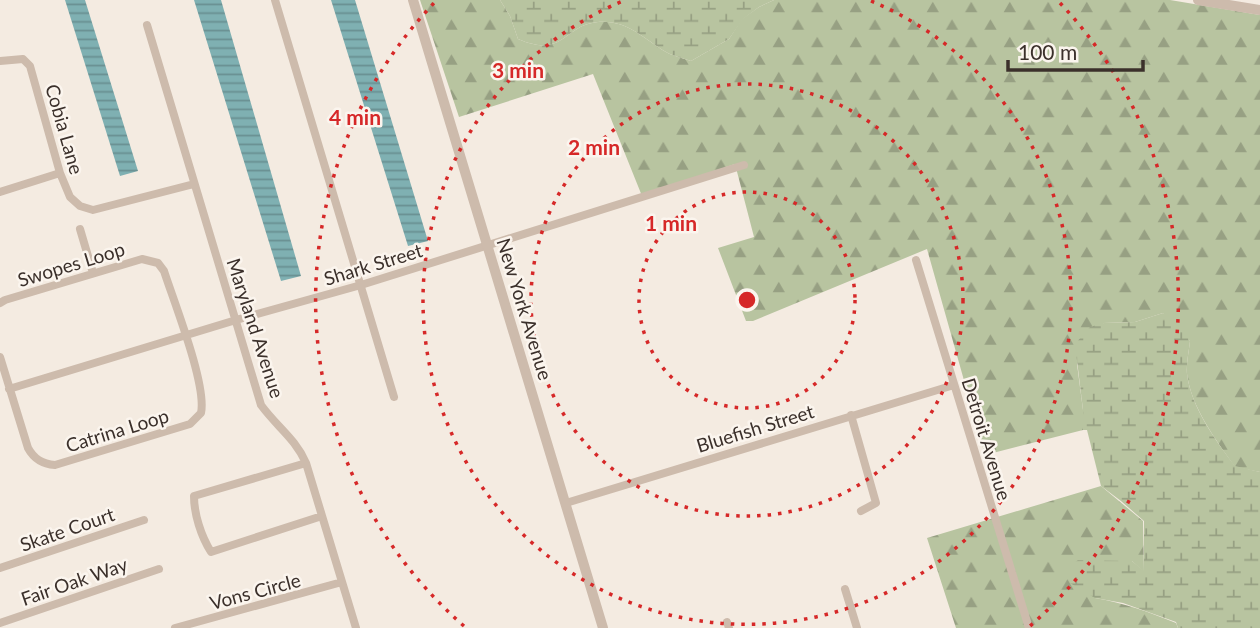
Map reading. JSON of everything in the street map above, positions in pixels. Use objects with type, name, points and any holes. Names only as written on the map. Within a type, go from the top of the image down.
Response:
[{"type":"street","points":[[275,0],[394,397]]},
{"type":"street","name":"New York Avenue","points":[[413,0],[603,628]]},
{"type":"street","points":[[1198,0],[1260,10]]},
{"type":"street","name":"Maryland Avenue","points":[[147,25],[261,405],[275,423],[296,442],[306,463],[356,628]]},
{"type":"street","name":"Cobia Lane","points":[[0,61],[23,59],[30,66],[60,173],[70,197],[80,205],[93,210],[194,184]]},
{"type":"street","name":"Shark Street","points":[[9,389],[361,285],[744,165]]},
{"type":"street","points":[[0,192],[60,173]]},
{"type":"street","points":[[80,229],[93,273]]},
{"type":"street","name":"Swopes Loop","points":[[0,303],[142,259],[158,262],[164,271],[185,336]]},
{"type":"street","name":"Detroit Avenue","points":[[916,260],[1029,628]]},
{"type":"street","name":"Catrina Loop","points":[[9,389],[27,449],[39,461],[55,465],[190,424],[196,419],[201,413],[202,394],[185,336]]},
{"type":"street","points":[[0,357],[9,389]]},
{"type":"street","name":"Bluefish Street","points":[[566,503],[954,385]]},
{"type":"street","points":[[851,415],[876,503],[861,511]]},
{"type":"street","points":[[306,463],[194,496],[194,506],[205,542],[211,552],[322,516]]},
{"type":"street","name":"Skate Court","points":[[0,568],[144,520]]},
{"type":"street","name":"Fair Oak Way","points":[[0,623],[159,569]]},
{"type":"street","name":"Vons Circle","points":[[176,628],[342,583]]},
{"type":"street","points":[[845,589],[857,628]]},
{"type":"green space","points":[[420,0],[500,0],[510,16],[518,39],[533,44],[555,43],[586,24],[618,24],[669,53],[691,61],[729,39],[742,19],[774,0],[1170,0],[1260,15],[1260,472],[1235,467],[1205,423],[1189,386],[1187,362],[1190,341],[1163,313],[1135,322],[1104,323],[1077,364],[1083,430],[985,455],[927,249],[753,321],[746,321],[718,248],[754,237],[735,164],[642,196],[593,74],[459,117]]},
{"type":"green space","points":[[500,0],[774,0],[743,19],[729,39],[691,61],[666,52],[626,27],[609,22],[586,24],[555,43],[533,44],[518,39],[510,16]]},
{"type":"green space","points":[[1163,313],[1174,319],[1190,341],[1187,362],[1189,386],[1205,423],[1235,466],[1260,472],[1260,628],[1178,628],[1176,622],[1123,603],[1095,598],[1070,583],[1071,565],[1078,560],[1132,561],[1144,571],[1144,521],[1101,486],[1087,430],[1083,430],[1075,344],[1090,327],[1104,323],[1135,322]]},
{"type":"green space","points":[[1101,486],[1143,521],[1144,572],[1132,561],[1108,562],[1095,598],[1146,612],[1176,623],[1178,628],[956,628],[927,538]]},
{"type":"water","points":[[65,0],[85,0],[138,171],[120,176]]},
{"type":"water","points":[[194,0],[221,0],[301,276],[281,281]]},
{"type":"water","points":[[331,0],[355,0],[428,241],[408,246]]}]
